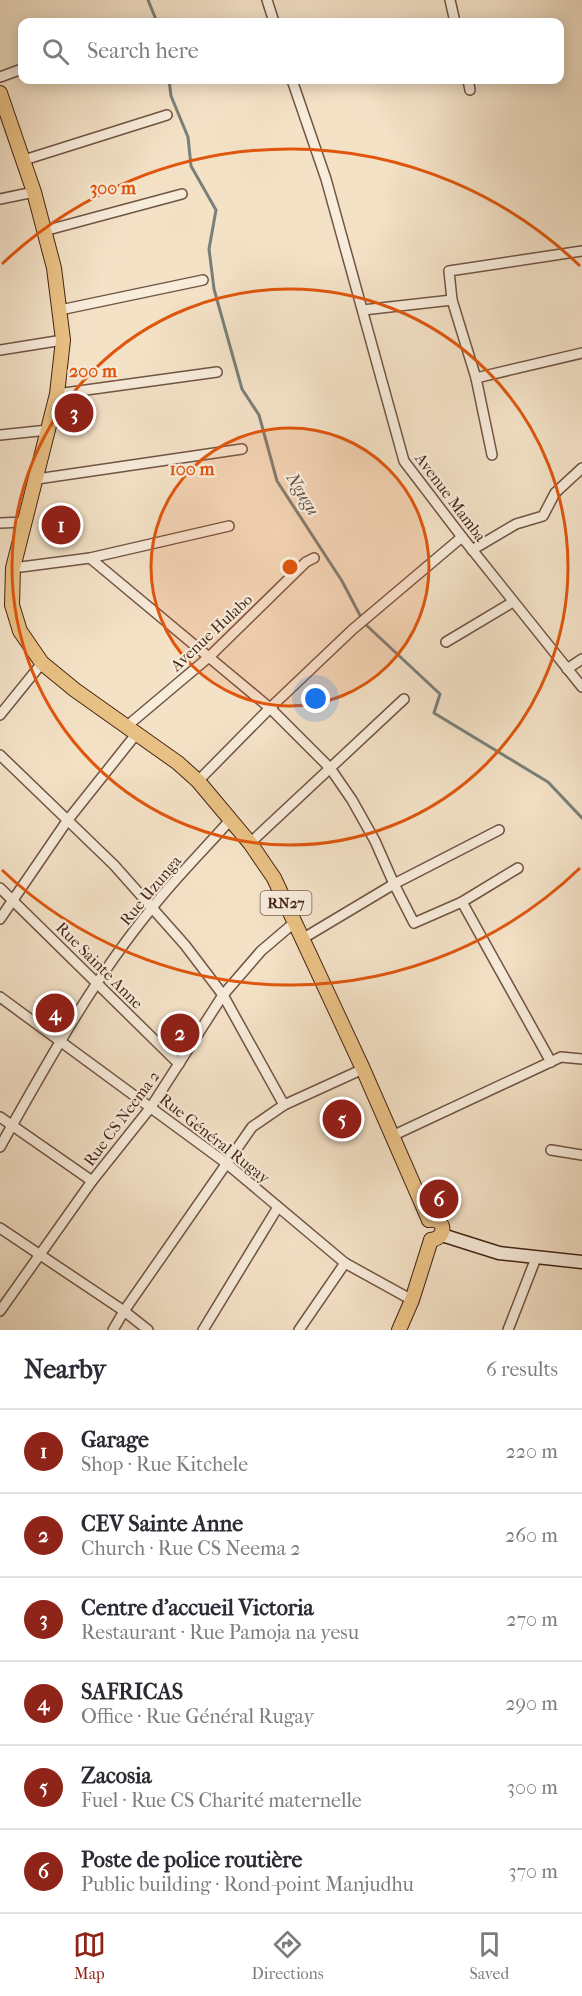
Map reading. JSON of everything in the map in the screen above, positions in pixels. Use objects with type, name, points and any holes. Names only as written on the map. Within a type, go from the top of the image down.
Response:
[{"type":"main road","name":"RN27","points":[[0,93],[34,192],[54,268],[63,340],[57,394],[13,568],[12,605],[20,631],[42,663],[75,690],[198,780],[250,843],[274,878],[363,1069],[429,1220],[424,1224],[425,1236],[436,1237],[399,1330]]},
{"type":"main road","points":[[436,1237],[499,1253],[582,1262]]},
{"type":"street","points":[[267,0],[273,18]]},
{"type":"street","points":[[450,0],[454,18]]},
{"type":"street","points":[[0,77],[18,70]]},
{"type":"street","name":"Avenue Mamba","points":[[293,84],[326,179],[404,461],[582,687]]},
{"type":"street","points":[[469,84],[470,90]]},
{"type":"street","points":[[24,160],[167,115]]},
{"type":"street","points":[[0,199],[34,192]]},
{"type":"street","points":[[44,231],[182,194]]},
{"type":"street","points":[[492,455],[476,378],[452,300],[449,271],[582,251]]},
{"type":"street","points":[[60,310],[203,280]]},
{"type":"street","points":[[363,310],[452,300]]},
{"type":"street","points":[[0,350],[63,340]]},
{"type":"street","points":[[476,378],[582,353]]},
{"type":"street","points":[[57,394],[217,372]]},
{"type":"street","points":[[0,435],[48,430]]},
{"type":"street","points":[[37,479],[242,449]]},
{"type":"street","points":[[472,550],[516,524],[543,516],[555,493],[582,468]]},
{"type":"street","points":[[0,523],[25,522]]},
{"type":"street","points":[[13,568],[90,558],[229,526]]},
{"type":"street","points":[[198,780],[352,630],[462,537]]},
{"type":"street","points":[[90,558],[270,708],[330,768],[352,800],[375,841],[393,884],[414,923],[462,902],[518,868]]},
{"type":"street","name":"Avenue Hulabo","points":[[0,919],[132,730],[306,562],[314,558]]},
{"type":"street","points":[[446,642],[513,602]]},
{"type":"street","points":[[567,669],[582,658]]},
{"type":"street","points":[[0,715],[42,663]]},
{"type":"street","points":[[0,697],[12,698]]},
{"type":"street","points":[[250,843],[404,699]]},
{"type":"street","points":[[0,755],[114,865],[185,945],[223,995],[284,1105]]},
{"type":"street","name":"Rue Uzunga","points":[[0,1147],[60,1042],[97,984],[151,908],[231,819]]},
{"type":"street","points":[[302,939],[393,884],[499,830]]},
{"type":"street","name":"Rue Sainte Anne","points":[[0,888],[179,1064]]},
{"type":"street","points":[[462,902],[551,1062]]},
{"type":"street","name":"Rue CS Neema 2","points":[[0,1311],[92,1181],[151,1107],[223,995],[261,951],[295,922]]},
{"type":"street","name":"Rue Général Rugay","points":[[0,997],[226,1163],[345,1263],[412,1300]]},
{"type":"street","points":[[392,1136],[561,1057],[582,1059]]},
{"type":"street","points":[[113,1330],[252,1127],[284,1105],[363,1069]]},
{"type":"street","points":[[0,1117],[92,1181]]},
{"type":"street","points":[[551,1150],[582,1155]]},
{"type":"street","points":[[203,1330],[278,1207]]},
{"type":"street","points":[[0,1228],[124,1311],[148,1330]]},
{"type":"street","points":[[508,1330],[536,1258]]},
{"type":"street","points":[[300,1330],[345,1263]]},
{"type":"waterway","name":"Ngugu","points":[[148,0],[155,18]]},
{"type":"waterway","name":"Ngugu","points":[[170,84],[171,96],[188,137],[191,166],[216,210],[209,249],[214,289],[242,389],[259,415],[277,481],[342,581],[364,623],[440,694],[434,713],[548,782],[582,818]]},
{"type":"place","name":"Centre d'accueil Victoria","points":[[74,413]]},
{"type":"place","name":"Garage","points":[[61,525]]},
{"type":"place","name":"SAFRICAS","points":[[55,1013]]},
{"type":"place","name":"CEV Sainte Anne","points":[[180,1033]]},
{"type":"place","name":"Zacosia","points":[[342,1119]]},
{"type":"place","name":"Poste de police routière","points":[[439,1199]]}]
